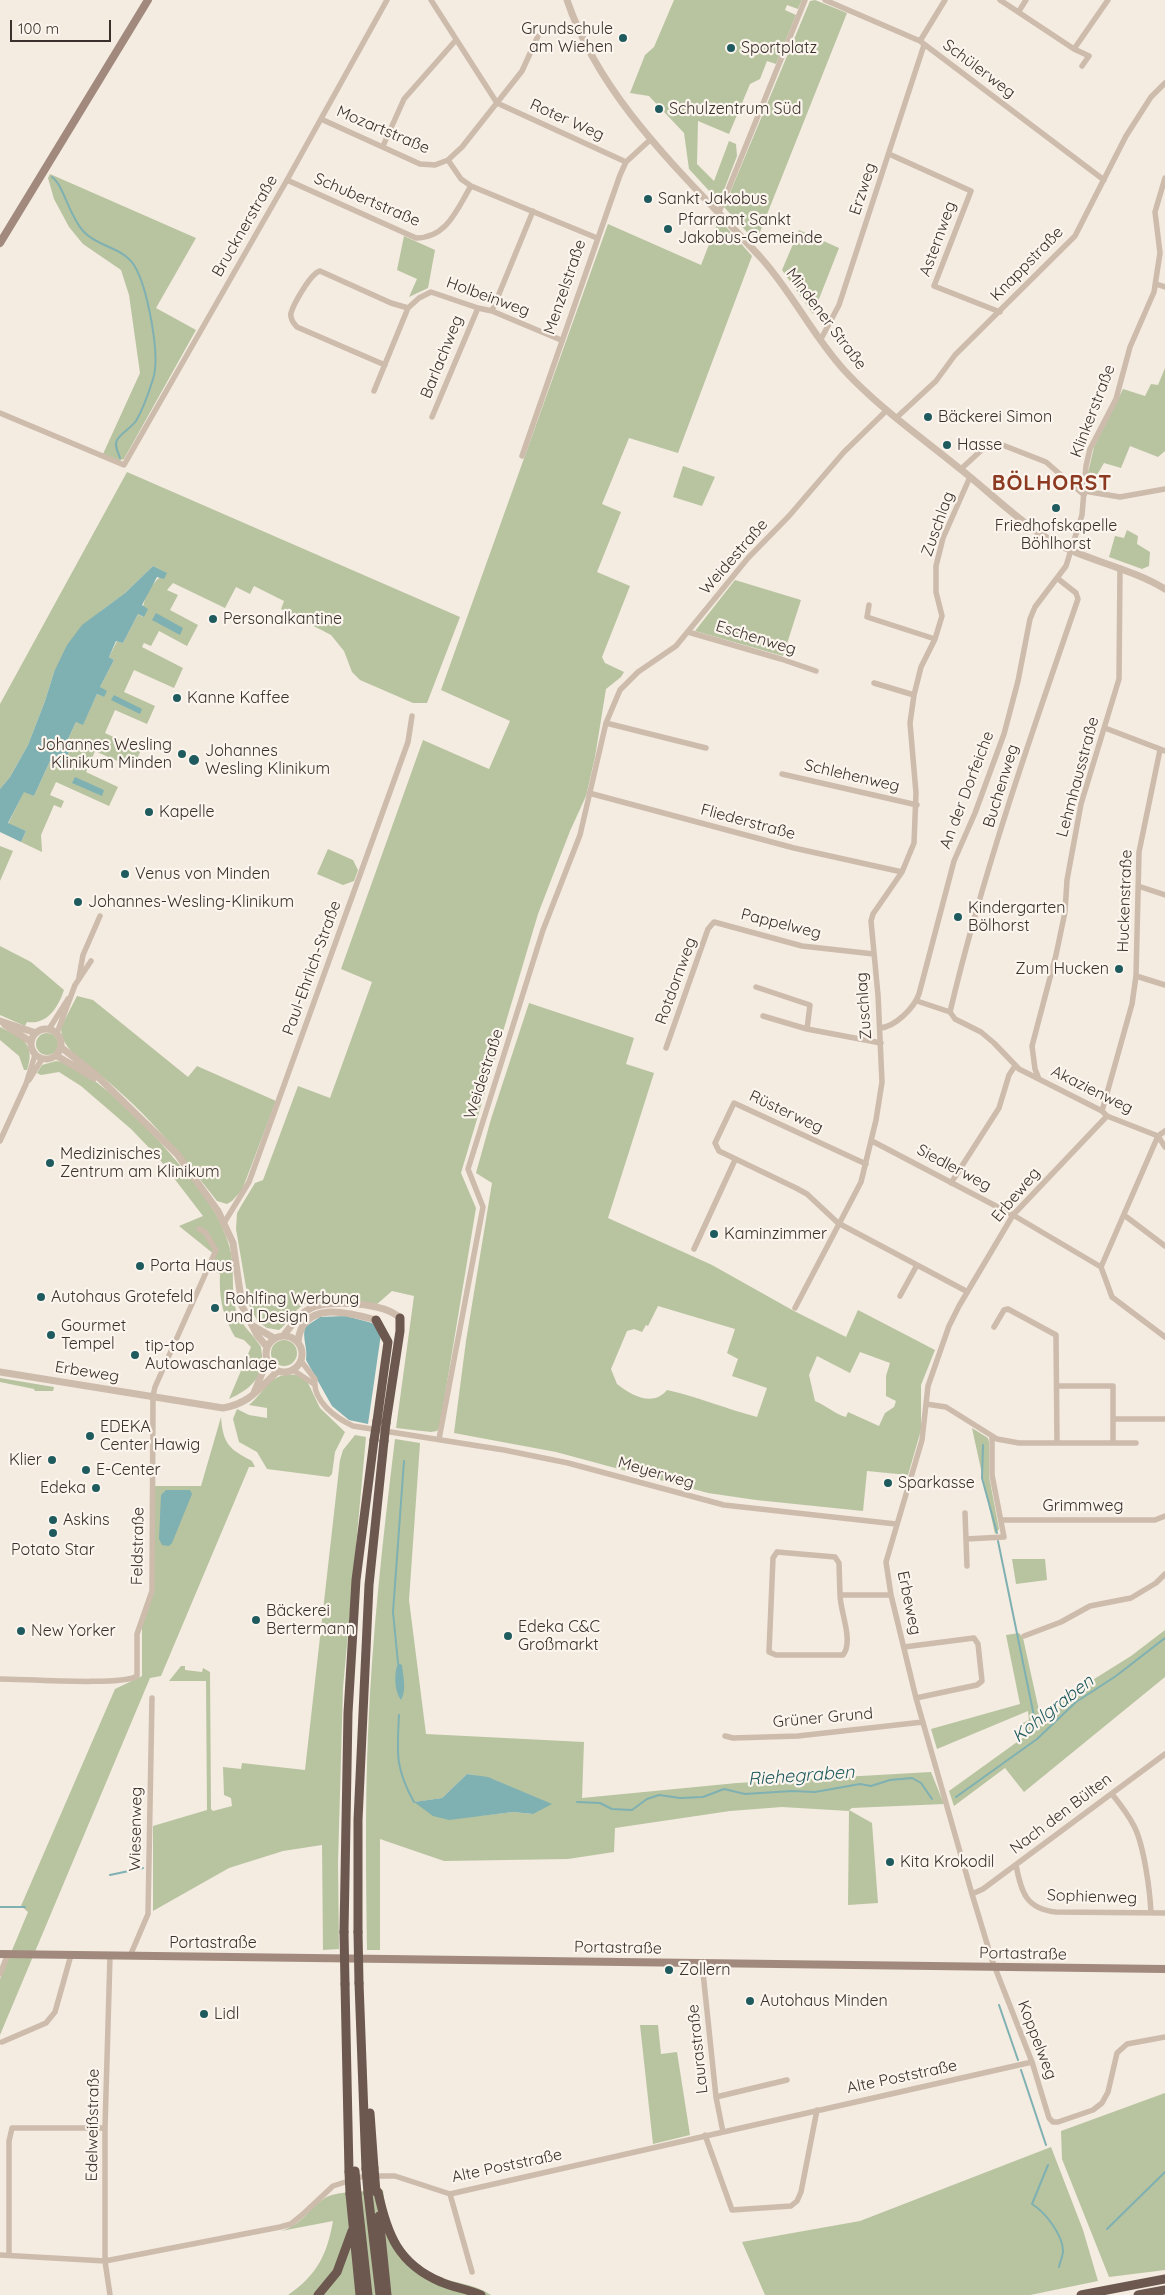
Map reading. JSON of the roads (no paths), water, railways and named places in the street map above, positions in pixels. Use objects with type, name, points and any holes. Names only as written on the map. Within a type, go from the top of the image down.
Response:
[{"type":"highway","points":[[360,2295],[353,2228],[344,1932],[350,1684],[356,1580],[374,1440],[382,1422],[400,1331],[400,1318]]},
{"type":"highway","points":[[376,1320],[388,1342],[382,1422],[384,1442],[372,1546],[367,1613],[359,1810],[358,1932],[362,2055],[369,2100],[370,2169],[387,2295]]},
{"type":"highway","points":[[374,2192],[380,2295]]},
{"type":"highway","points":[[374,2192],[384,2221],[398,2250],[416,2270],[441,2282],[481,2295]]},
{"type":"highway","points":[[353,2194],[368,2295]]},
{"type":"highway","points":[[318,2295],[337,2272],[353,2228]]},
{"type":"highway","points":[[1081,2295],[1165,2279]]},
{"type":"highway","points":[[1138,2295],[1165,2290]]},
{"type":"main road","points":[[0,243],[148,0]]},
{"type":"main road","name":"Portastraße","points":[[4,1954],[1165,1970]]},
{"type":"street","name":"Brucknerstraße","points":[[0,413],[124,465],[287,180],[387,0]]},
{"type":"street","points":[[431,0],[497,103],[522,71],[538,36]]},
{"type":"street","name":"Mindener Straße","points":[[567,0],[576,28],[612,90],[651,139],[780,280],[844,370],[896,418],[1036,531],[1071,551],[1120,568],[1165,589]]},
{"type":"street","points":[[719,212],[805,0]]},
{"type":"street","name":"Schülerweg","points":[[825,0],[922,43],[1104,180]]},
{"type":"street","name":"Erzweg","points":[[821,339],[839,304],[889,154],[922,43],[945,0]]},
{"type":"street","points":[[1000,0],[1074,49],[1089,56],[1082,66]]},
{"type":"street","points":[[1019,11],[1026,0]]},
{"type":"street","points":[[1074,49],[1108,0]]},
{"type":"street","points":[[383,146],[404,99],[456,40]]},
{"type":"street","name":"Knappstraße","points":[[896,418],[936,380],[955,355],[1076,236],[1126,136],[1151,97],[1165,83]]},
{"type":"street","name":"Mozartstraße","points":[[321,119],[420,164],[435,165],[448,160],[497,103]]},
{"type":"street","name":"Roter Weg","points":[[497,103],[626,162]]},
{"type":"street","name":"Menzelstraße","points":[[522,456],[597,238],[626,162],[651,139]]},
{"type":"street","name":"Asternweg","points":[[889,154],[970,191],[934,286],[1000,312]]},
{"type":"street","points":[[448,160],[461,179],[471,186],[597,238]]},
{"type":"street","name":"Klinkerstraße","points":[[1071,551],[1082,515],[1090,449],[1116,399],[1130,347],[1156,284],[1160,253],[1155,212],[1165,178]]},
{"type":"street","name":"Schubertstraße","points":[[287,180],[416,238],[432,237],[444,229],[471,186]]},
{"type":"street","points":[[492,310],[533,211]]},
{"type":"street","points":[[374,391],[408,308],[391,303],[320,271],[312,276],[292,312],[292,322],[297,326],[384,365]]},
{"type":"street","points":[[1156,284],[1165,287]]},
{"type":"street","name":"Holbeinweg","points":[[408,308],[419,298],[431,292],[478,308],[492,310],[561,340]]},
{"type":"street","name":"Barlachweg","points":[[432,417],[478,308]]},
{"type":"street","name":"Weidestraße","points":[[439,1439],[483,1207],[468,1169],[543,930],[580,835],[606,723],[620,690],[638,672],[676,646],[748,558],[789,516],[844,452],[887,410]]},
{"type":"street","points":[[961,469],[986,446],[1000,444],[1046,462],[1084,493],[1120,497],[1165,488]]},
{"type":"street","name":"Zuschlag","points":[[795,1308],[858,1188],[872,1141],[881,1095],[881,1043],[871,926],[873,914],[902,872],[914,843],[917,805],[910,723],[914,695],[921,667],[935,639],[942,616],[936,592],[936,566],[943,538],[970,477]]},
{"type":"street","name":"An der Dorfeiche","points":[[917,1001],[954,861],[975,813],[1004,734],[1018,681],[1030,619],[1035,606],[1066,566],[1071,551]]},
{"type":"street","name":"Lehmhausstraße","points":[[1039,1080],[1035,1069],[1032,1046],[1056,955],[1082,804],[1118,679],[1120,568]]},
{"type":"street","name":"Buchenweg","points":[[950,1012],[991,865],[1040,708],[1078,599],[1076,593],[1057,578]]},
{"type":"street","points":[[869,605],[868,617],[935,639]]},
{"type":"street","name":"Eschenweg","points":[[688,632],[816,671]]},
{"type":"street","points":[[874,683],[914,695]]},
{"type":"street","name":"Paul-Ehrlich-Straße","points":[[224,1223],[250,1182],[408,742],[412,716]]},
{"type":"street","points":[[606,723],[706,748]]},
{"type":"street","points":[[1105,728],[1162,750]]},
{"type":"street","name":"Huckenstraße","points":[[1104,1113],[1132,1004],[1136,976],[1139,852],[1162,750]]},
{"type":"street","name":"Schlehenweg","points":[[782,774],[917,805]]},
{"type":"street","name":"Fliederstraße","points":[[589,793],[794,848],[902,872]]},
{"type":"street","points":[[1138,886],[1165,895]]},
{"type":"street","points":[[79,977],[82,955],[100,916]]},
{"type":"street","name":"Pappelweg","points":[[712,923],[716,921],[802,946],[874,954]]},
{"type":"street","name":"Rotdornweg","points":[[666,1048],[712,923]]},
{"type":"street","points":[[57,1033],[69,997],[79,977],[91,961]]},
{"type":"street","points":[[1136,976],[1165,985]]},
{"type":"street","points":[[756,987],[810,1005],[807,1029]]},
{"type":"street","points":[[0,1022],[36,1033],[49,1029],[69,997]]},
{"type":"street","points":[[880,1028],[892,1024],[917,1001],[950,1012]]},
{"type":"street","name":"Akazienweg","points":[[950,1012],[955,1019],[981,1032],[1015,1066],[1104,1113],[1158,1136]]},
{"type":"street","points":[[763,1016],[807,1029],[881,1043]]},
{"type":"street","points":[[0,1022],[31,1042],[35,1055],[26,1084],[0,1141]]},
{"type":"street","points":[[35,1055],[42,1059],[50,1060],[57,1056],[62,1048],[61,1040],[57,1033],[49,1029]]},
{"type":"street","points":[[31,1042],[36,1033]]},
{"type":"street","points":[[62,1048],[107,1086],[177,1154],[218,1211],[233,1243],[242,1306],[250,1323],[267,1347],[267,1361],[254,1393]]},
{"type":"street","points":[[57,1056],[107,1086]]},
{"type":"street","points":[[26,1084],[42,1059]]},
{"type":"street","points":[[951,1183],[999,1108],[1009,1075],[1015,1066]]},
{"type":"street","name":"Rüsterweg","points":[[866,1164],[734,1103],[715,1143],[715,1147],[719,1151],[735,1160],[807,1194],[838,1223],[966,1291]]},
{"type":"street","name":"Erbeweg","points":[[995,1967],[916,1698],[891,1595],[886,1562],[922,1440],[928,1386],[947,1330],[966,1291],[1013,1215],[1104,1113]]},
{"type":"street","points":[[1165,1131],[1158,1136],[1101,1267],[1112,1297],[1165,1337]]},
{"type":"street","points":[[1158,1136],[1165,1147]]},
{"type":"street","name":"Siedlerweg","points":[[872,1141],[1013,1215],[1101,1267]]},
{"type":"street","points":[[694,1249],[735,1160]]},
{"type":"street","points":[[1124,1215],[1165,1246]]},
{"type":"street","points":[[153,1396],[216,1250],[204,1232],[199,1229]]},
{"type":"street","points":[[900,1296],[917,1265]]},
{"type":"street","points":[[284,1335],[299,1316],[321,1304],[335,1302],[386,1309],[400,1318]]},
{"type":"street","points":[[994,1327],[1004,1310],[1008,1309],[1056,1336],[1057,1443]]},
{"type":"street","points":[[267,1361],[278,1371],[293,1370],[301,1361],[302,1351],[298,1342],[299,1332],[306,1321],[324,1312],[341,1312],[376,1320]]},
{"type":"street","points":[[250,1323],[274,1338]]},
{"type":"street","points":[[267,1347],[274,1338],[284,1335],[298,1342]]},
{"type":"street","points":[[293,1370],[314,1384],[315,1379],[301,1361]]},
{"type":"street","name":"Erbeweg","points":[[0,1372],[223,1408],[235,1406],[261,1389],[278,1371]]},
{"type":"street","name":"Meyerweg","points":[[314,1384],[323,1404],[340,1420],[354,1426],[411,1434],[568,1463],[724,1505],[896,1524]]},
{"type":"street","points":[[1057,1386],[1113,1386],[1114,1442]]},
{"type":"street","name":"Feldstraße","points":[[0,1679],[108,1681],[132,1680],[137,1676],[137,1634],[152,1591],[153,1396]]},
{"type":"street","points":[[926,1404],[946,1407],[992,1436],[1019,1443],[1136,1443]]},
{"type":"street","points":[[1113,1419],[1165,1419]]},
{"type":"street","points":[[966,1539],[1004,1537],[992,1475],[992,1436]]},
{"type":"street","points":[[965,1513],[967,1566]]},
{"type":"street","name":"Grimmweg","points":[[1001,1520],[1155,1520],[1165,1516]]},
{"type":"street","points":[[777,1552],[836,1557],[839,1563],[840,1595],[841,1612],[847,1632],[846,1649],[843,1655],[776,1655],[769,1652],[773,1558],[777,1552]]},
{"type":"street","points":[[1024,1636],[1061,1622],[1090,1606],[1131,1598],[1156,1583],[1165,1574]]},
{"type":"street","points":[[840,1595],[891,1595]]},
{"type":"street","points":[[904,1647],[974,1638],[978,1644],[982,1681],[977,1684],[916,1698]]},
{"type":"street","name":"Wiesenweg","points":[[130,1956],[148,1914],[152,1698]]},
{"type":"street","name":"Grüner Grund","points":[[725,1736],[733,1738],[798,1736],[923,1722]]},
{"type":"street","name":"Nach den Bülten","points":[[972,1894],[983,1889],[1165,1754]]},
{"type":"street","points":[[1112,1794],[1135,1826],[1140,1841],[1151,1899],[1151,1913]]},
{"type":"street","name":"Sophienweg","points":[[1016,1865],[1025,1895],[1039,1910],[1056,1912],[1165,1913]]},
{"type":"street","points":[[0,1974],[4,1954]]},
{"type":"street","points":[[2,2042],[46,2023],[55,2012],[71,1955]]},
{"type":"street","name":"Edelweißstraße","points":[[110,1956],[105,2261],[110,2295]]},
{"type":"street","name":"Laurastraße","points":[[702,1963],[716,2097],[723,2132]]},
{"type":"street","name":"Koppelweg","points":[[995,1967],[1053,2122],[1093,2110],[1102,2104],[1108,2092],[1118,2053],[1122,2047],[1127,2044],[1165,2037]]},
{"type":"street","name":"Alte Poststraße","points":[[0,2255],[105,2261],[291,2224],[332,2186],[364,2176],[395,2176],[450,2194],[1032,2062]]},
{"type":"street","points":[[716,2097],[788,2080]]},
{"type":"street","points":[[705,2135],[732,2210],[788,2206],[797,2201],[801,2192],[817,2110]]},
{"type":"street","points":[[9,2255],[9,2141],[12,2128],[106,2128]]},
{"type":"street","points":[[450,2194],[472,2272]]},
{"type":"water","points":[[153,566],[167,573],[164,579],[157,577],[142,605],[148,609],[144,617],[138,614],[123,643],[116,641],[109,657],[114,660],[100,687],[107,691],[104,697],[97,694],[83,725],[76,722],[68,739],[74,741],[62,767],[50,761],[34,796],[24,792],[8,823],[26,831],[21,842],[0,832],[0,789],[10,777],[28,745],[54,672],[67,645],[82,625],[125,593]]},
{"type":"water","points":[[156,613],[183,628],[180,635],[152,620]]},
{"type":"water","points":[[114,695],[142,709],[140,714],[111,700]]},
{"type":"water","points":[[75,777],[104,790],[102,796],[72,783]]},
{"type":"water","points":[[346,1316],[372,1323],[381,1334],[368,1424],[349,1420],[332,1406],[306,1360],[305,1327],[320,1317]]},
{"type":"water","points":[[166,1490],[190,1490],[192,1494],[172,1543],[169,1546],[162,1545],[159,1539],[161,1495]]},
{"type":"water","points":[[398,1663],[402,1665],[404,1683],[404,1692],[401,1700],[395,1682]]},
{"type":"water","points":[[467,1774],[488,1777],[552,1804],[533,1814],[513,1812],[449,1820],[433,1816],[414,1802],[442,1798]]},
{"type":"waterway","points":[[52,177],[60,187],[74,218],[84,232],[96,241],[123,254],[134,265],[144,288],[148,304],[154,338],[155,368],[150,389],[139,416],[134,424],[116,442],[120,458]]},
{"type":"waterway","points":[[983,1445],[982,1478],[997,1533]]},
{"type":"waterway","points":[[398,1663],[393,1612],[404,1461]]},
{"type":"waterway","points":[[998,1541],[1035,1721],[1031,1726]]},
{"type":"waterway","name":"Kohlgraben","points":[[956,1797],[1037,1739],[1076,1702],[1116,1676],[1165,1638]]},
{"type":"waterway","points":[[399,1715],[398,1750],[400,1770],[414,1802]]},
{"type":"waterway","name":"Riehegraben","points":[[577,1802],[600,1803],[612,1809],[632,1810],[647,1799],[659,1795],[680,1798],[703,1797],[724,1789],[745,1794],[792,1791],[815,1792],[860,1784],[871,1786],[890,1780],[912,1778],[921,1783],[932,1799]]},
{"type":"waterway","points":[[110,1875],[143,1868]]},
{"type":"waterway","points":[[0,1907],[25,1907]]},
{"type":"waterway","name":"Riehegraben","points":[[999,2005],[1018,2060]]},
{"type":"waterway","name":"Riehegraben","points":[[1021,2070],[1046,2145]]},
{"type":"waterway","name":"Riehegraben","points":[[1048,2165],[1032,2204],[1048,2218],[1057,2231],[1063,2251],[1059,2267]]},
{"type":"waterway","points":[[1107,2229],[1165,2172]]},
{"type":"place","name":"Grundschule am Wiehen","points":[[623,38]]},
{"type":"place","name":"Sportplatz","points":[[731,48]]},
{"type":"place","name":"Schulzentrum Süd","points":[[659,109]]},
{"type":"place","name":"Sankt Jakobus","points":[[648,199]]},
{"type":"place","name":"Pfarramt Sankt Jakobus-Gemeinde","points":[[668,229]]},
{"type":"place","name":"Bäckerei Simon","points":[[928,417]]},
{"type":"place","name":"Hasse","points":[[947,445]]},
{"type":"place","name":"Friedhofskapelle Böhlhorst","points":[[1056,508]]},
{"type":"place","name":"Personalkantine","points":[[213,619]]},
{"type":"place","name":"Kanne Kaffee","points":[[177,698]]},
{"type":"place","name":"Johannes Wesling Klinikum Minden","points":[[182,754]]},
{"type":"place","name":"Johannes Wesling Klinikum","points":[[194,760]]},
{"type":"place","name":"Kapelle","points":[[149,812]]},
{"type":"place","name":"Venus von Minden","points":[[125,874]]},
{"type":"place","name":"Johannes-Wesling-Klinikum","points":[[78,902]]},
{"type":"place","name":"Kindergarten Bölhorst","points":[[958,917]]},
{"type":"place","name":"Zum Hucken","points":[[1119,969]]},
{"type":"place","name":"Medizinisches Zentrum am Klinikum","points":[[50,1163]]},
{"type":"place","name":"Kaminzimmer","points":[[714,1234]]},
{"type":"place","name":"Porta Haus","points":[[140,1266]]},
{"type":"place","name":"Autohaus Grotefeld","points":[[41,1297]]},
{"type":"place","name":"Rohlfing Werbung und Design","points":[[215,1308]]},
{"type":"place","name":"Gourmet Tempel","points":[[51,1335]]},
{"type":"place","name":"tip-top Autowaschanlage","points":[[135,1355]]},
{"type":"place","name":"EDEKA Center Hawig","points":[[90,1436]]},
{"type":"place","name":"Klier","points":[[52,1460]]},
{"type":"place","name":"E-Center","points":[[86,1470]]},
{"type":"place","name":"Sparkasse","points":[[888,1483]]},
{"type":"place","name":"Edeka","points":[[96,1488]]},
{"type":"place","name":"Askins","points":[[53,1520]]},
{"type":"place","name":"Potato Star","points":[[53,1533]]},
{"type":"place","name":"Bäckerei Bertermann","points":[[256,1620]]},
{"type":"place","name":"New Yorker","points":[[21,1631]]},
{"type":"place","name":"Edeka C&C Großmarkt","points":[[508,1636]]},
{"type":"place","name":"Kita Krokodil","points":[[890,1862]]},
{"type":"place","name":"Zollern","points":[[669,1970]]},
{"type":"place","name":"Autohaus Minden","points":[[750,2001]]},
{"type":"place","name":"Lidl","points":[[204,2014]]},
{"type":"district","name":"BÖLHORST","points":[[1052,484]]}]
